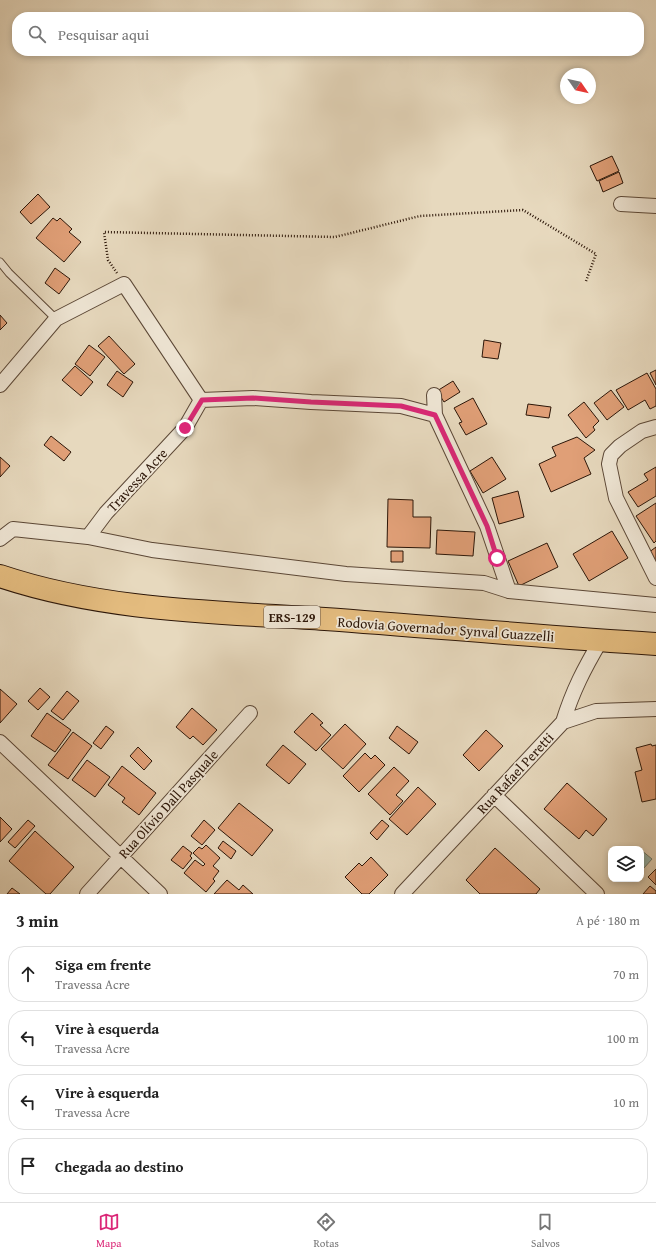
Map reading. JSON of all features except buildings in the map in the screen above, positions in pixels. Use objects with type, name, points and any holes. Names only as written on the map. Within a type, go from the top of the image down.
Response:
[{"type":"main road","name":"Rodovia Governador Synval Guazzelli","points":[[0,576],[31,586],[119,603],[217,613],[656,644]]},
{"type":"street","points":[[621,204],[656,206]]},
{"type":"street","points":[[0,385],[56,319],[124,284],[202,400],[253,398],[401,406],[435,415]]},
{"type":"street","points":[[434,395],[435,415],[487,526],[509,590]]},
{"type":"street","name":"Travessa Acre","points":[[88,537],[106,513],[185,428],[202,400]]},
{"type":"street","points":[[656,427],[642,431],[620,446],[611,455],[609,464],[616,498],[656,578]]},
{"type":"street","points":[[0,538],[13,530],[88,537],[160,551],[346,574],[484,583],[509,590],[656,605]]},
{"type":"street","points":[[563,722],[570,700],[580,677],[600,640]]},
{"type":"street","name":"Rua Rafael Peretti","points":[[402,894],[563,722],[596,711],[656,709]]},
{"type":"street","name":"Rua Olívio Dall Pasquale","points":[[87,894],[250,713]]},
{"type":"street","points":[[0,742],[160,894]]},
{"type":"street","points":[[494,795],[597,894]]},
{"type":"lane","points":[[0,262],[9,273],[56,319]]},
{"type":"path","points":[[124,284],[108,260],[104,232],[335,238],[420,216],[523,210],[596,254],[586,281]]},
{"type":"water","points":[[644,852],[652,859],[644,868]]},
{"type":"route","points":[[185,428],[202,400],[253,398],[401,406],[435,415],[487,526],[497,558]]}]
